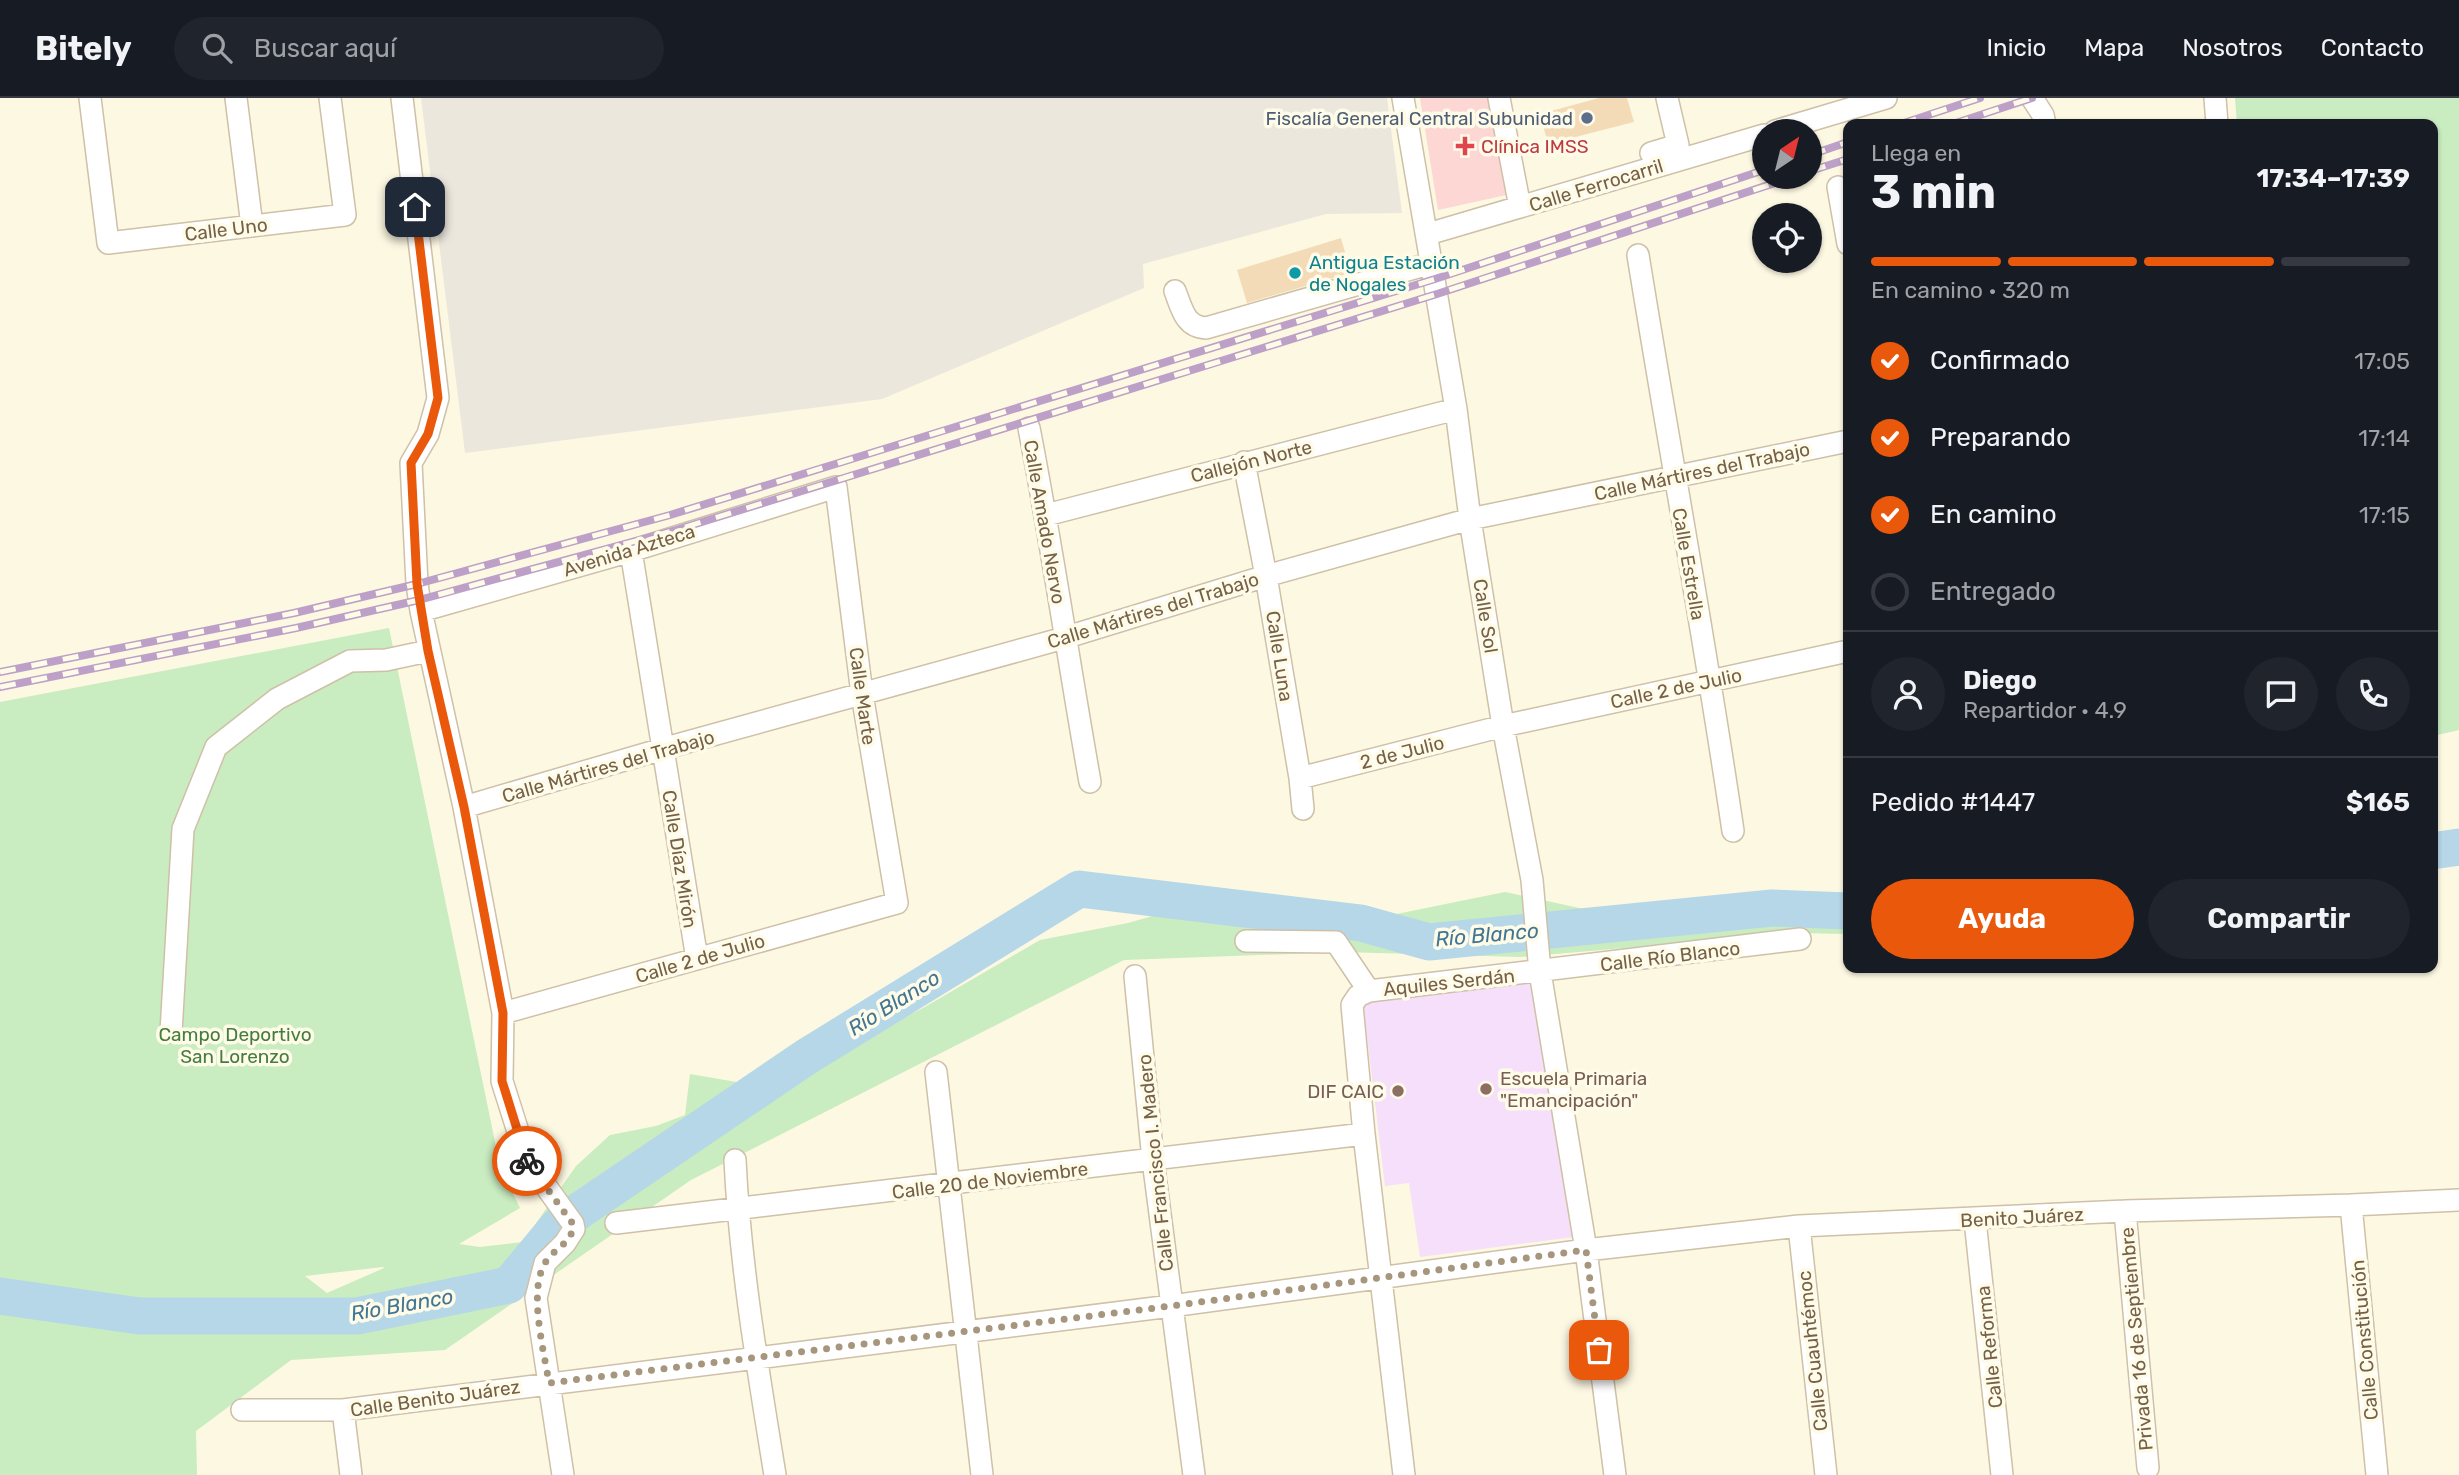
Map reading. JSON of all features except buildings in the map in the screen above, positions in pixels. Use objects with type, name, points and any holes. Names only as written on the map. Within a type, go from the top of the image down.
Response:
[{"type":"street","name":"Calle Uno","points":[[90,98],[108,243],[345,215],[330,98]]},
{"type":"street","points":[[236,98],[252,226]]},
{"type":"street","points":[[402,98],[438,398],[428,434],[411,463],[417,584],[421,611],[419,653],[464,807],[503,1013],[502,1081],[527,1160],[573,1224],[565,1243],[545,1263],[536,1298],[563,1475]]},
{"type":"street","name":"Calle Sol","points":[[1403,98],[1456,409],[1470,519],[1503,726],[1532,880],[1539,962],[1586,1250],[1615,1475]]},
{"type":"street","points":[[1499,98],[1519,200],[1678,145],[1667,98]]},
{"type":"street","points":[[1815,119],[1886,98]]},
{"type":"street","points":[[2032,98],[2044,119]]},
{"type":"street","points":[[2215,98],[2217,119]]},
{"type":"street","name":"Calle Ferrocarril","points":[[1428,234],[1519,200],[1752,138]]},
{"type":"street","points":[[1838,187],[1843,216]]},
{"type":"street","name":"Calle Estrella","points":[[1638,255],[1674,478],[1711,680],[1733,831]]},
{"type":"street","points":[[1175,291],[1188,323],[1196,328],[1206,328],[1433,271]]},
{"type":"street","name":"Callejón Norte","points":[[1046,515],[1456,409]]},
{"type":"street","name":"Calle Amado Nervo","points":[[1029,428],[1090,782]]},
{"type":"street","name":"Calle Mártires del Trabajo","points":[[464,807],[662,749],[1064,638],[1266,576],[1470,519],[1843,442]]},
{"type":"street","name":"Calle Luna","points":[[1244,462],[1266,576],[1303,809]]},
{"type":"street","name":"Avenida Azteca","points":[[421,611],[631,551],[836,487]]},
{"type":"street","name":"Calle Marte","points":[[836,487],[862,694],[897,903]]},
{"type":"street","name":"Calle Díaz Mirón","points":[[631,551],[697,959]]},
{"type":"street","name":"Calle 2 de Julio","points":[[1503,726],[1843,652]]},
{"type":"street","points":[[171,1032],[183,829],[216,747],[277,699],[349,661],[386,660],[419,653]]},
{"type":"street","name":"2 de Julio","points":[[1300,778],[1503,726]]},
{"type":"street","name":"Calle 2 de Julio","points":[[503,1013],[897,903]]},
{"type":"street","name":"Calle Río Blanco","points":[[1539,962],[1800,939]]},
{"type":"street","points":[[1246,941],[1336,942],[1363,993],[1352,1005],[1364,1134],[1404,1475]]},
{"type":"street","name":"Aquiles Serdán","points":[[1363,993],[1539,962]]},
{"type":"street","name":"Calle Francisco I. Madero","points":[[1135,976],[1153,1160],[1194,1475]]},
{"type":"street","points":[[936,1072],[982,1475]]},
{"type":"street","name":"Calle 20 de Noviembre","points":[[616,1223],[1364,1134]]},
{"type":"street","points":[[735,1160],[737,1210],[775,1475]]},
{"type":"street","name":"Benito Juárez","points":[[1586,1250],[1799,1226],[2125,1211],[2351,1206],[2459,1200]]},
{"type":"street","name":"Calle Constitución","points":[[2351,1206],[2377,1475]]},
{"type":"street","name":"Privada 16 de Septiembre","points":[[2125,1211],[2148,1468]]},
{"type":"street","name":"Calle Reforma","points":[[1975,1220],[2002,1475]]},
{"type":"street","name":"Calle Cuauhtémoc","points":[[1799,1226],[1826,1475]]},
{"type":"street","name":"Calle Benito Juárez","points":[[242,1410],[344,1410],[1171,1306],[1586,1250]]},
{"type":"street","points":[[344,1410],[351,1475]]},
{"type":"shaded area","points":[[421,98],[1387,98],[1402,213],[1326,214],[1143,264],[1144,288],[882,399],[465,453]]},
{"type":"shaded area","name":"Clínica IMSS","points":[[1420,98],[1493,98],[1511,194],[1438,210]]},
{"type":"shaded area","name":"Escuela Primaria \"Emancipación\"","points":[[1531,983],[1574,1237],[1420,1257],[1409,1183],[1385,1186],[1363,1003]]},
{"type":"green space","points":[[2235,98],[2459,98],[2459,730],[2438,735],[2438,119],[2237,119]]},
{"type":"green space","name":"Campo Deportivo San Lorenzo","points":[[389,628],[500,1166],[520,1208],[459,1244],[480,1247],[523,1242],[576,1166],[610,1135],[656,1126],[685,1115],[690,1074],[765,1087],[923,1008],[1040,940],[1128,923],[1195,904],[1357,922],[1505,892],[1607,914],[1843,898],[1843,934],[1798,933],[1520,957],[1342,952],[1124,960],[691,1180],[445,1350],[291,1360],[196,1431],[197,1475],[0,1475],[0,702]],"holes":[[[383,1267],[384,1268],[327,1293],[305,1276]]]},
{"type":"waterway","name":"Río Blanco","points":[[2438,850],[2459,847]]},
{"type":"waterway","name":"Río Blanco","points":[[0,1296],[139,1316],[357,1316],[509,1285],[557,1227],[579,1211],[806,1057],[1079,889],[1361,923],[1429,942],[1772,908],[1843,911]]},
{"type":"railway","points":[[1916,119],[1980,98]]},
{"type":"railway","points":[[1968,119],[2032,98]]},
{"type":"railway","points":[[1822,151],[1843,144]]},
{"type":"railway","points":[[1822,167],[1843,161]]},
{"type":"railway","points":[[0,672],[294,613],[417,584],[670,515],[1435,279],[1752,174]]},
{"type":"railway","points":[[0,687],[296,628],[419,600],[676,530],[1437,294],[1756,189]]},
{"type":"way so far","points":[[527,1161],[573,1224],[565,1243],[545,1263],[536,1298],[549,1383],[1171,1306],[1586,1250],[1599,1350]]},
{"type":"place","name":"Fiscalía General Central Subunidad","points":[[1587,118]]},
{"type":"place","name":"Clínica IMSS","points":[[1465,146]]},
{"type":"place","name":"Antigua Estación de Nogales","points":[[1295,273]]},
{"type":"place","name":"Escuela Primaria \"Emancipación\"","points":[[1486,1089]]},
{"type":"place","name":"DIF CAIC","points":[[1398,1091]]},
{"type":"route","points":[[415,207],[438,398],[428,434],[411,463],[417,584],[428,651],[464,807],[503,1013],[502,1081],[527,1161]]}]
